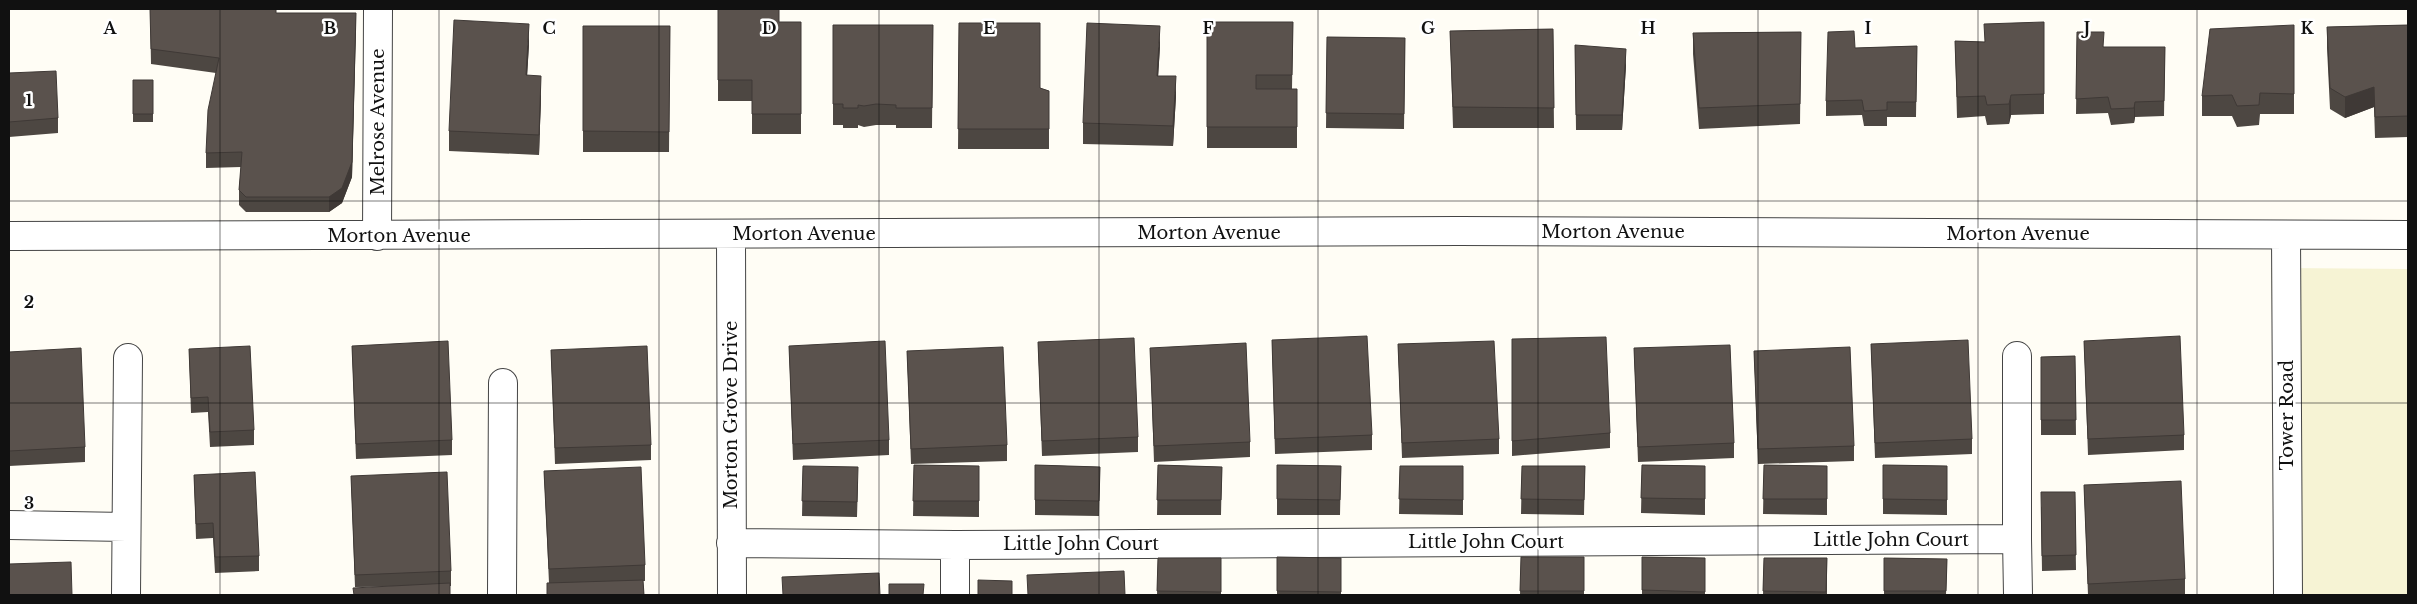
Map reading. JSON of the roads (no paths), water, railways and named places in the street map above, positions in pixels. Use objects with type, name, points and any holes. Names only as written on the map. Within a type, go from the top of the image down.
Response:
[{"type":"street","name":"Melrose Avenue","points":[[377,236],[378,9]]},
{"type":"street","name":"Morton Avenue","points":[[9,236],[1449,232],[2408,236]]},
{"type":"street","name":"Morton Grove Drive","points":[[731,234],[732,595]]},
{"type":"street","name":"Tower Road","points":[[2286,234],[2288,595]]},
{"type":"street","points":[[2018,356],[2018,595]]},
{"type":"street","points":[[126,595],[128,358]]},
{"type":"street","points":[[502,595],[504,384]]},
{"type":"street","points":[[9,526],[126,527]]},
{"type":"street","name":"Little John Court","points":[[731,543],[955,545],[2017,539]]},
{"type":"street","points":[[955,545],[955,595]]}]
